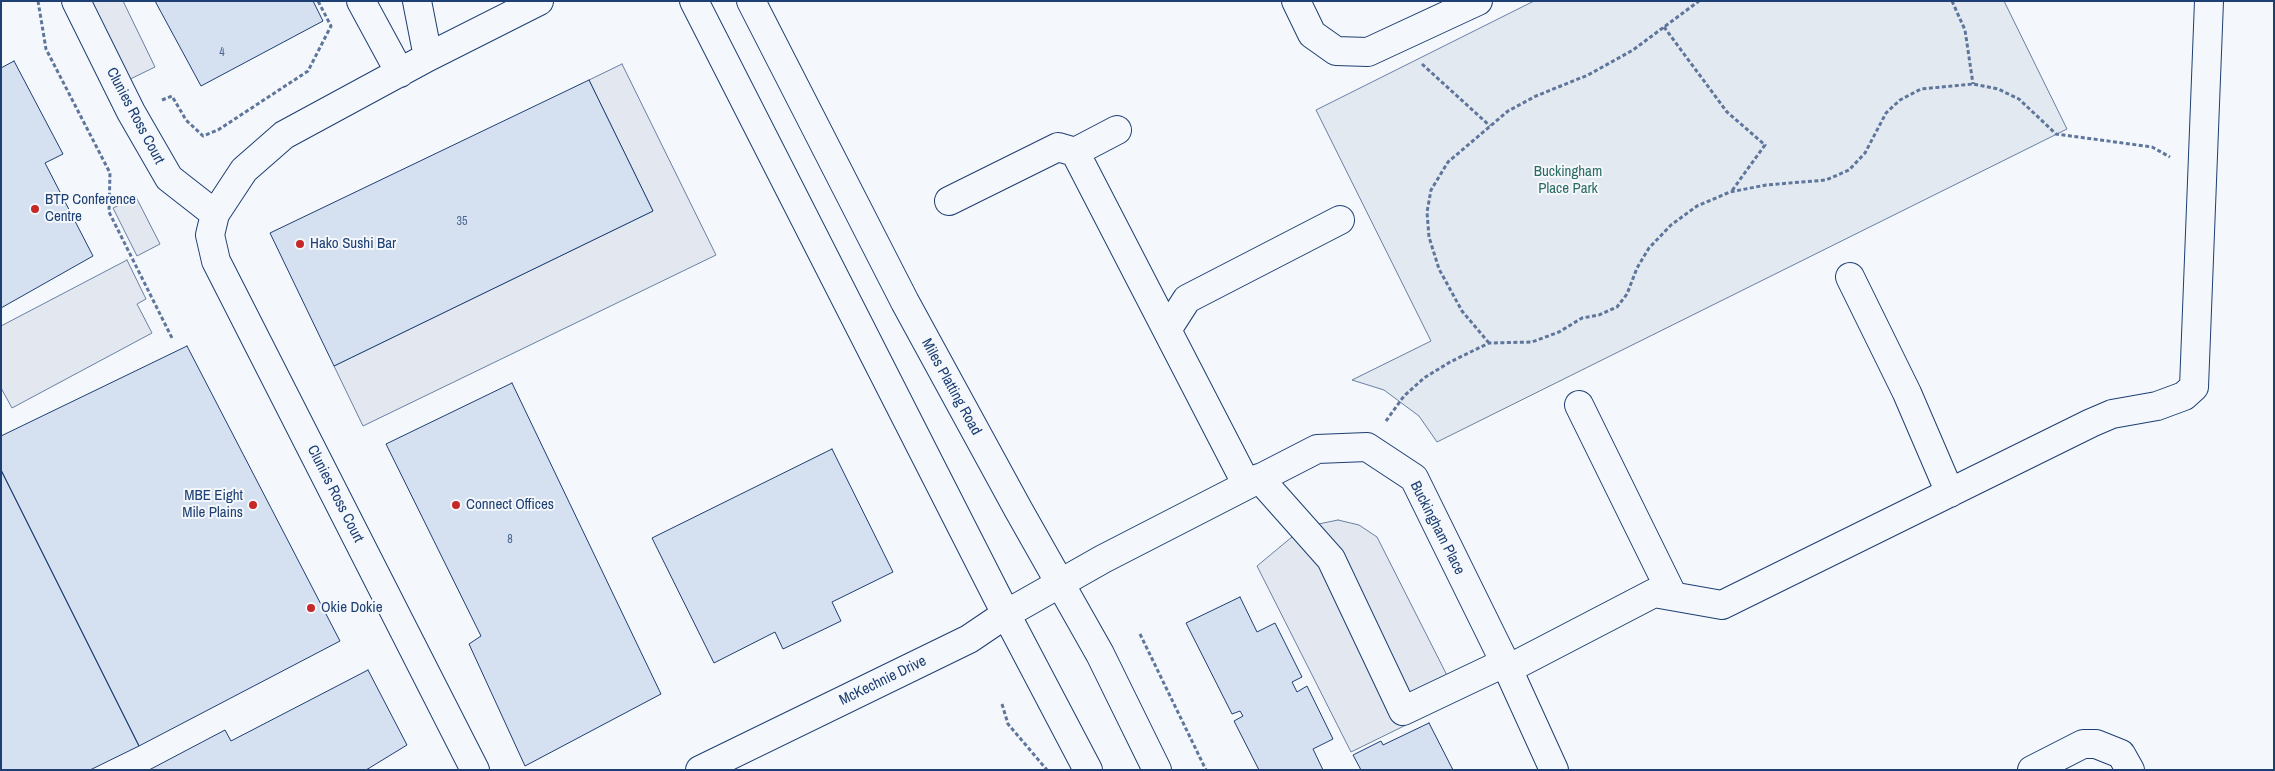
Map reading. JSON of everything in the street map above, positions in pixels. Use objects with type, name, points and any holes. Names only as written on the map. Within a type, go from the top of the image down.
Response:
[{"type":"street","name":"Clunies Ross Court","points":[[76,1],[131,112],[169,178],[215,214]]},
{"type":"street","points":[[361,1],[400,73]]},
{"type":"street","points":[[418,1],[428,57]]},
{"type":"street","name":"Clunies Ross Court","points":[[475,770],[216,260],[210,235],[215,214],[244,170],[284,135],[428,57],[539,1]]},
{"type":"street","points":[[694,1],[1006,614],[1088,770]]},
{"type":"street","name":"Miles Platting Road","points":[[751,1],[905,302],[1100,654],[1157,770]]},
{"type":"street","points":[[1296,1],[1312,34],[1336,52],[1368,52],[1478,1]]},
{"type":"street","points":[[1075,152],[1168,330],[1253,481],[1331,559],[1403,711],[1506,666],[1654,593],[1722,605],[2105,417],[2157,406],[2184,396],[2194,387],[2209,1]]},
{"type":"street","points":[[949,201],[1058,147],[1075,152],[1117,130]]},
{"type":"street","points":[[1168,330],[1187,299],[1340,220]]},
{"type":"street","points":[[1850,276],[1907,393],[1950,493]]},
{"type":"street","points":[[1579,404],[1673,596]]},
{"type":"street","points":[[1061,583],[1103,559],[1317,449],[1368,447]]},
{"type":"street","name":"Buckingham Place","points":[[1368,447],[1414,478],[1506,666],[1554,770]]},
{"type":"street","name":"McKechnie Drive","points":[[700,770],[969,638],[1006,614],[1061,583]]},
{"type":"street","points":[[2032,770],[2083,744],[2096,744],[2121,754],[2130,770]]},
{"type":"path","points":[[38,1],[46,50],[110,173],[109,212],[172,338]]},
{"type":"path","points":[[131,112],[172,96],[186,120],[203,136],[218,130],[308,71],[331,26],[318,1]]},
{"type":"path","points":[[1489,343],[1462,311],[1439,269],[1429,237],[1427,212],[1431,190],[1448,162],[1508,111],[1596,71],[1633,50],[1699,1]]},
{"type":"path","points":[[1952,1],[1965,30],[1973,84]]},
{"type":"path","points":[[1664,27],[1727,112],[1765,145],[1730,192]]},
{"type":"path","points":[[1397,38],[1490,126]]},
{"type":"path","points":[[1368,447],[1404,396],[1424,378],[1450,362],[1489,343],[1532,342],[1559,332],[1582,318],[1600,315],[1617,307],[1627,294],[1637,268],[1649,248],[1671,225],[1697,206],[1730,192],[1766,185],[1826,180],[1849,170],[1865,153],[1886,114],[1900,100],[1921,89],[1973,84],[1998,89],[2019,99],[2056,134],[2152,147],[2202,173]]},
{"type":"path","points":[[1140,634],[1206,770]]},
{"type":"path","points":[[1002,704],[1008,724],[1047,770]]},
{"type":"green space","name":"Buckingham Place Park","points":[[1534,1],[2004,1],[2067,129],[1437,442],[1419,416],[1384,390],[1352,380],[1431,341],[1316,110]]},
{"type":"shaded area","points":[[77,1],[123,1],[155,67],[118,85]]},
{"type":"shaded area","points":[[622,64],[716,255],[363,426],[334,366],[653,211],[589,80]]},
{"type":"shaded area","points":[[136,197],[160,244],[137,256],[113,208]]},
{"type":"shaded area","points":[[127,260],[146,299],[137,304],[152,333],[12,408],[1,388],[1,326]]},
{"type":"shaded area","points":[[1338,520],[1359,525],[1377,537],[1459,699],[1351,752],[1257,566],[1304,527]]},
{"type":"building","points":[[155,1],[313,1],[323,21],[201,86]]},
{"type":"building","name":"BTP Conference Centre","points":[[14,61],[63,154],[45,163],[93,256],[1,308],[1,68]]},
{"type":"building","points":[[589,80],[653,211],[334,366],[270,233]]},
{"type":"building","points":[[187,346],[340,641],[139,746],[1,470],[1,436]]},
{"type":"building","points":[[512,383],[661,694],[525,766],[469,644],[481,636],[386,444]]},
{"type":"building","points":[[832,449],[893,572],[832,602],[841,621],[783,649],[775,632],[714,663],[652,538]]},
{"type":"building","points":[[1,470],[139,746],[90,770],[1,770]]},
{"type":"building","points":[[1240,597],[1257,632],[1275,623],[1302,677],[1292,682],[1297,692],[1307,686],[1333,739],[1313,749],[1323,770],[1259,770],[1234,721],[1243,716],[1240,711],[1232,714],[1186,623]]},
{"type":"building","points":[[368,670],[407,745],[366,770],[149,770],[225,730],[231,741]]},
{"type":"building","points":[[1429,723],[1453,770],[1361,770],[1353,755],[1381,741],[1383,745]]},
{"type":"place","name":"BTP Conference Centre","points":[[35,209]]},
{"type":"place","name":"Hako Sushi Bar","points":[[300,244]]},
{"type":"place","name":"MBE Eight Mile Plains","points":[[253,505]]},
{"type":"place","name":"Connect Offices","points":[[456,505]]},
{"type":"place","name":"Okie Dokie","points":[[311,608]]}]
